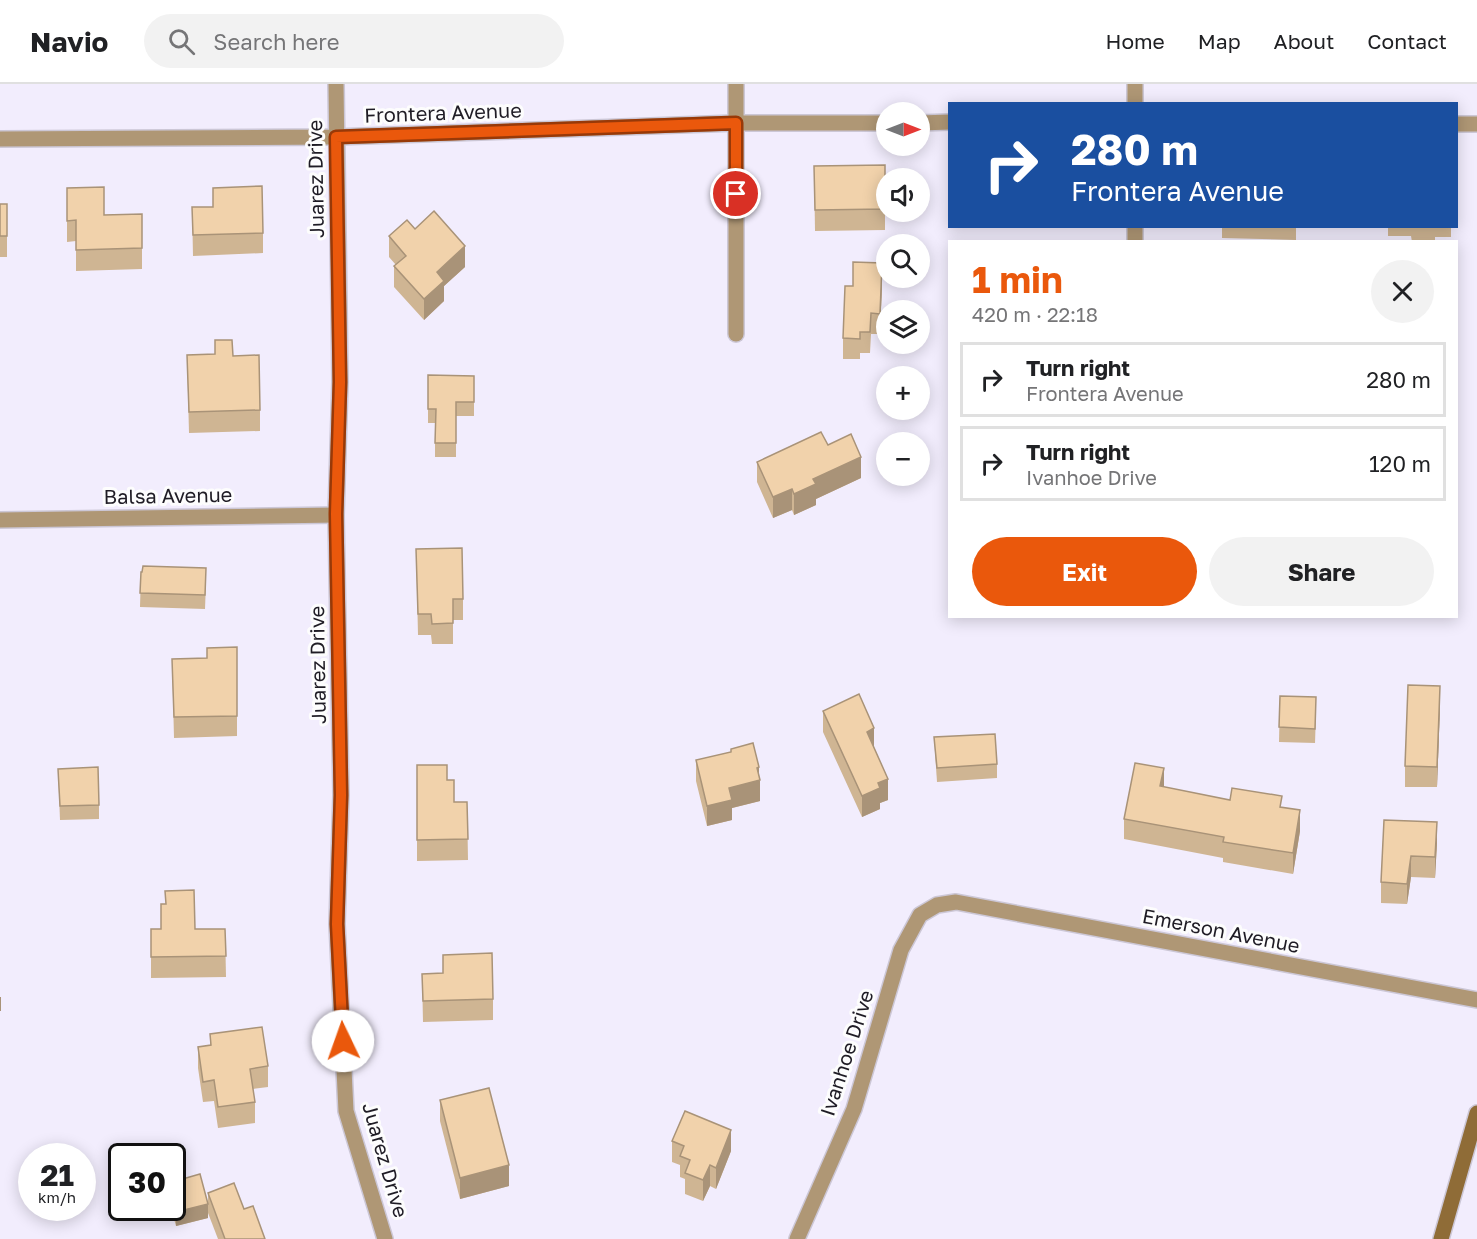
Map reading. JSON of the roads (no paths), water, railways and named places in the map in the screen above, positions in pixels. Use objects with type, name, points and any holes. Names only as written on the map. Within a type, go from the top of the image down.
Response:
[{"type":"main road","points":[[1441,1239],[1477,1113]]},
{"type":"street","name":"Juarez Drive","points":[[336,84],[340,382],[336,514],[341,795],[337,924],[346,1112],[385,1239]]},
{"type":"street","points":[[736,84],[736,334]]},
{"type":"street","points":[[1135,84],[1135,102]]},
{"type":"street","points":[[930,123],[948,122]]},
{"type":"street","name":"Frontera Avenue","points":[[0,139],[336,137],[736,123],[876,123]]},
{"type":"street","points":[[1458,123],[1477,124]]},
{"type":"street","name":"Balsa Avenue","points":[[0,520],[336,514]]},
{"type":"street","name":"Emerson Avenue","points":[[956,902],[1477,1000]]},
{"type":"street","name":"Ivanhoe Drive","points":[[797,1239],[854,1109],[901,950],[920,915],[937,905],[956,902]]}]
